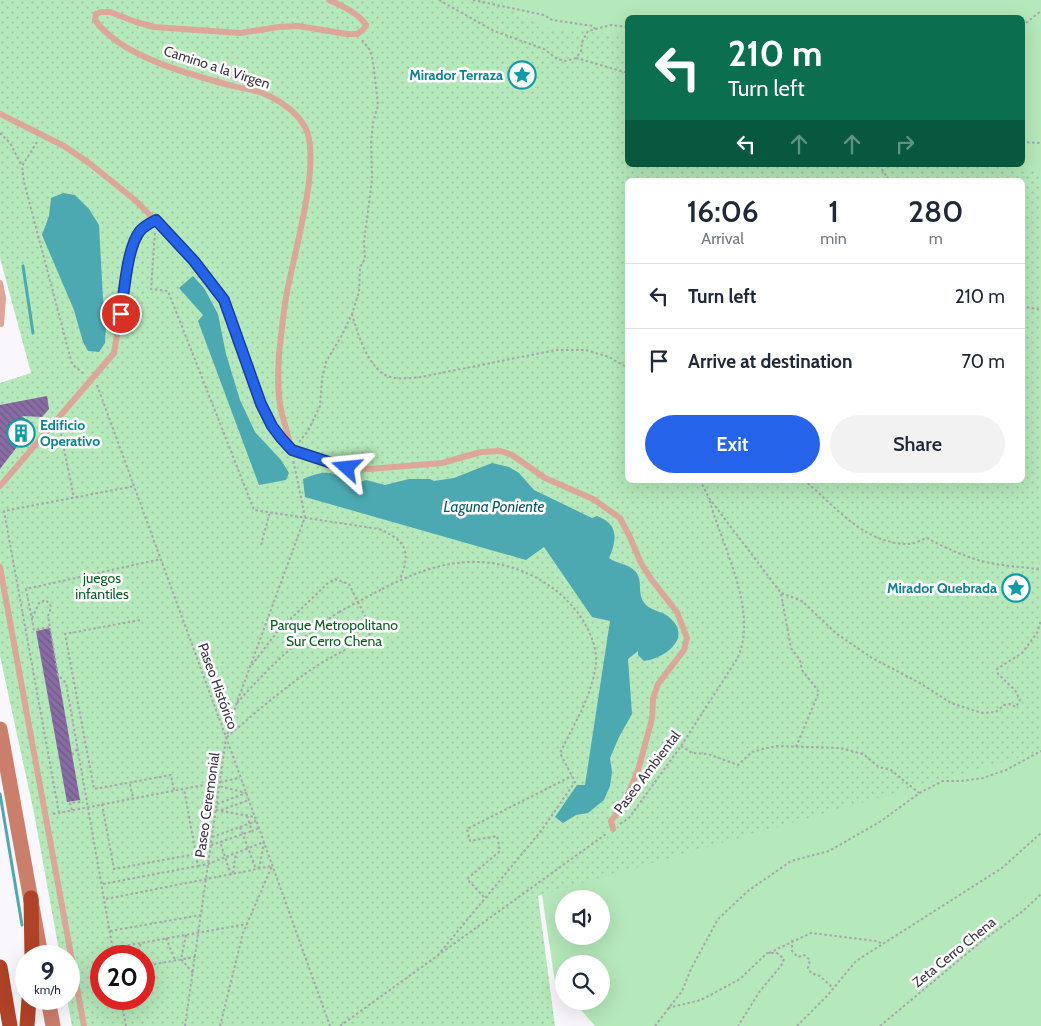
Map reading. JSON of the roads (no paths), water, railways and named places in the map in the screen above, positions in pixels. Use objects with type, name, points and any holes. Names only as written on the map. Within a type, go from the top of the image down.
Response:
[{"type":"highway","points":[[31,898],[32,945]]},
{"type":"highway","points":[[0,967],[10,1026]]},
{"type":"highway","points":[[27,1026],[28,1010]]},
{"type":"main road","points":[[0,729],[39,945]]},
{"type":"main road","points":[[50,1010],[52,1026]]},
{"type":"lane","name":"Camino a la Virgen","points":[[292,450],[282,413],[279,390],[279,356],[286,298],[308,187],[310,135],[304,124],[279,101],[262,93],[165,66],[125,47],[98,25],[95,20],[96,14],[110,12],[154,27],[240,33],[298,26],[347,34],[357,34],[364,30],[366,25],[363,20],[338,3],[329,0]]},
{"type":"lane","points":[[0,114],[64,146],[89,163],[135,200],[194,261],[224,300],[265,414],[276,432],[292,450],[347,468],[370,469],[442,463],[481,452],[501,451],[512,455],[545,478],[593,499],[620,518],[651,580],[677,612],[687,638],[684,650],[658,684],[653,699],[652,719],[638,770],[624,804],[611,821],[613,829]]},
{"type":"lane","points":[[0,486],[114,354],[134,241],[145,226],[156,220]]},
{"type":"lane","points":[[0,283],[3,298],[1,324]]},
{"type":"lane","points":[[0,567],[84,1026]]},
{"type":"water","points":[[63,193],[75,195],[89,209],[99,225],[106,324],[105,343],[99,352],[88,351],[83,342],[74,310],[42,235],[49,216],[51,198]]},
{"type":"water","points":[[193,276],[204,288],[218,314],[226,354],[240,400],[255,432],[281,460],[289,473],[286,480],[259,485],[198,321],[203,315],[179,288]]},
{"type":"water","name":"Laguna Poniente","points":[[492,463],[509,467],[519,473],[534,490],[592,518],[597,516],[609,523],[613,528],[615,539],[609,558],[634,570],[639,578],[641,596],[646,605],[670,618],[676,626],[678,633],[677,640],[673,646],[660,656],[644,661],[638,655],[638,651],[628,659],[632,714],[610,758],[612,772],[610,786],[604,800],[588,813],[576,815],[563,823],[555,817],[577,785],[585,785],[610,621],[592,617],[544,547],[526,560],[305,497],[303,479],[320,473],[334,474],[352,485],[366,480],[385,485],[409,479],[430,479],[434,481],[454,478]]},
{"type":"waterway","points":[[23,266],[33,333]]},
{"type":"waterway","points":[[0,794],[22,925]]},
{"type":"place","name":"Mirador Terraza","points":[[522,75]]},
{"type":"place","name":"Edificio Operativo","points":[[21,433]]},
{"type":"place","name":"Mirador Quebrada","points":[[1016,588]]},
{"type":"park label","name":"juegos infantiles","points":[[102,586]]},
{"type":"park label","name":"Parque Metropolitano Sur Cerro Chena","points":[[334,634]]}]
